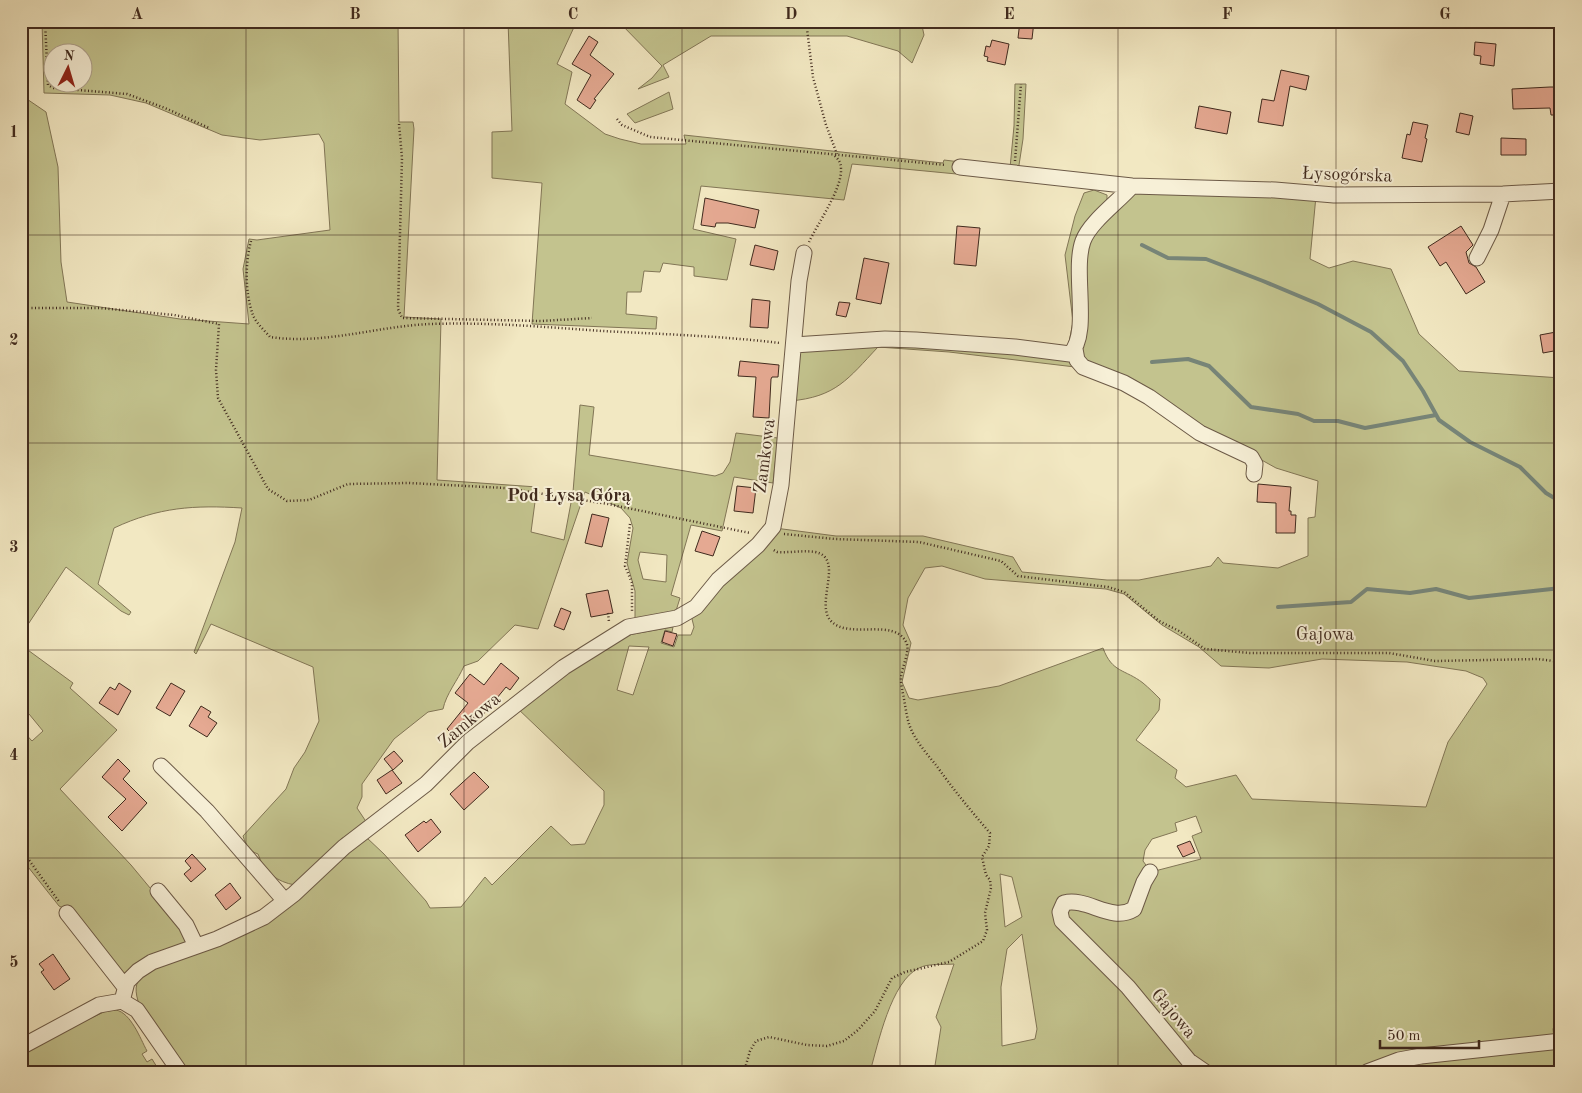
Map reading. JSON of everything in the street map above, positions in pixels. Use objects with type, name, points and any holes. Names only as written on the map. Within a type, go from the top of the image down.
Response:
[{"type":"street","name":"Łysogórska","points":[[960,167],[1132,186],[1275,190],[1334,195],[1560,194]]},
{"type":"street","points":[[1132,186],[1084,238],[1078,271],[1080,320],[1075,349],[1077,360],[1084,367],[1124,383],[1149,397],[1200,432],[1251,457],[1254,464],[1254,474]]},
{"type":"street","points":[[1477,258],[1491,230],[1504,194]]},
{"type":"street","name":"Zamkowa","points":[[124,994],[132,976],[152,962],[217,939],[264,917],[285,901],[344,847],[426,784],[476,736],[564,667],[631,627],[677,618],[696,606],[718,580],[765,536],[773,527],[781,485],[799,281],[804,253]]},
{"type":"street","points":[[794,345],[885,339],[1015,347],[1063,354],[1070,354],[1075,349]]},
{"type":"street","points":[[161,766],[207,810],[285,901]]},
{"type":"street","name":"Gajowa","points":[[1150,872],[1144,882],[1134,909],[1126,914],[1115,914],[1072,901],[1064,903],[1060,912],[1062,921],[1128,987],[1189,1061],[1205,1072]]},
{"type":"street","points":[[158,891],[186,925],[196,946]]},
{"type":"street","points":[[67,912],[180,1072]]},
{"type":"street","points":[[21,1047],[99,1005],[124,994]]},
{"type":"street","points":[[1367,1072],[1399,1060],[1421,1056],[1561,1041]]},
{"type":"path","points":[[45,21],[48,85],[53,88],[126,94],[165,108],[209,128]]},
{"type":"path","points":[[806,21],[813,77],[826,124],[837,154]]},
{"type":"path","points":[[1021,84],[1015,163],[1016,170],[1022,175]]},
{"type":"path","points":[[618,119],[622,125],[650,137],[960,167]]},
{"type":"path","points":[[398,124],[402,166],[398,309],[402,318],[541,321],[592,318]]},
{"type":"path","points":[[804,253],[838,185],[842,169],[840,161],[833,154]]},
{"type":"path","points":[[251,241],[248,254],[248,289],[254,316],[270,337],[292,340],[332,338],[378,329],[432,324],[730,337],[794,345]]},
{"type":"path","points":[[21,308],[100,308],[174,314],[219,324],[216,370],[218,398],[268,489],[287,501],[309,500],[348,484],[409,483],[505,488],[608,504],[765,536],[777,552],[817,552],[825,558],[829,569],[829,580],[824,606],[832,623],[849,630],[868,628],[896,632],[906,641],[907,648],[901,680],[910,724],[922,747],[957,795],[990,833],[989,846],[982,857],[986,875],[990,880],[985,913],[986,930],[983,941],[949,962],[905,972],[892,978],[875,1011],[858,1030],[844,1041],[827,1046],[807,1045],[769,1037],[756,1041],[750,1051],[744,1072]]},
{"type":"path","points":[[630,524],[625,557],[632,583],[631,627]]},
{"type":"path","name":"Gajowa","points":[[765,536],[918,542],[1002,561],[1018,576],[1108,587],[1124,592],[1159,621],[1179,631],[1205,649],[1250,653],[1389,653],[1435,661],[1538,658],[1561,662]]},
{"type":"path","points":[[21,849],[67,912]]},
{"type":"green space","points":[[42,21],[398,21],[399,122],[413,122],[414,129],[404,317],[441,319],[437,480],[537,487],[531,532],[564,540],[573,492],[580,405],[594,407],[589,455],[715,476],[723,473],[730,462],[736,433],[778,438],[773,483],[734,477],[722,531],[691,525],[671,595],[680,598],[675,614],[635,622],[635,591],[627,563],[633,528],[630,518],[621,508],[585,492],[538,629],[515,625],[478,661],[464,666],[443,709],[428,712],[394,739],[362,784],[362,797],[357,808],[367,823],[341,839],[323,862],[295,885],[288,884],[272,875],[264,866],[258,854],[248,847],[243,836],[286,789],[294,768],[305,752],[319,721],[313,667],[211,624],[196,654],[194,652],[235,542],[242,508],[192,507],[177,509],[146,516],[114,528],[98,584],[131,612],[129,615],[121,611],[66,567],[21,635],[21,95],[46,112],[58,167],[61,262],[67,302],[180,319],[249,324],[243,269],[249,239],[257,240],[330,230],[324,143],[319,134],[260,140],[222,135],[146,103],[110,95],[44,93],[92,92],[92,42],[43,42]],"holes":[[[640,552],[667,555],[666,582],[643,579],[638,560]]]},
{"type":"green space","points":[[508,21],[584,21],[575,25],[557,64],[572,72],[565,104],[605,134],[641,144],[686,144],[684,135],[943,163],[944,160],[1010,168],[1015,84],[1026,84],[1023,139],[1019,165],[1022,171],[1082,186],[852,164],[844,200],[701,186],[693,229],[736,239],[727,280],[694,276],[694,267],[663,263],[660,272],[644,271],[641,292],[627,292],[626,314],[657,317],[656,329],[532,324],[542,183],[492,178],[492,132],[512,131]]},
{"type":"green space","points":[[618,21],[921,21],[924,35],[912,63],[898,51],[847,36],[711,36],[663,65],[669,77],[638,89],[652,78],[662,66]]},
{"type":"green space","points":[[669,92],[673,109],[635,123],[627,114]]},
{"type":"green space","points":[[1094,190],[1107,195],[1107,207],[1092,223],[1077,321],[1068,347],[1073,322],[1065,255],[1075,216],[1084,193]]},
{"type":"green space","points":[[1139,192],[1316,196],[1310,259],[1329,268],[1353,261],[1391,269],[1419,334],[1459,371],[1561,378],[1561,1010],[1553,1029],[1554,1038],[1358,1072],[934,1072],[941,1027],[936,1017],[954,964],[923,966],[909,975],[893,999],[870,1072],[187,1072],[138,1001],[136,988],[140,978],[146,971],[234,937],[366,837],[384,854],[430,908],[461,907],[485,877],[492,885],[551,826],[571,845],[585,844],[604,805],[604,791],[516,707],[623,636],[673,627],[672,632],[665,630],[661,643],[674,647],[678,635],[691,635],[694,627],[691,615],[775,528],[836,536],[923,536],[1013,557],[1022,572],[1107,580],[1139,580],[1211,566],[1218,557],[1223,563],[1278,568],[1308,556],[1308,518],[1315,517],[1318,481],[1276,468],[1110,376],[1079,355],[1087,241],[1121,201]],"holes":[[[942,566],[985,579],[1106,589],[1124,594],[1162,625],[1199,647],[1221,666],[1269,668],[1322,659],[1407,662],[1466,671],[1483,678],[1487,684],[1448,742],[1426,807],[1252,799],[1236,775],[1186,787],[1175,778],[1177,770],[1136,740],[1159,710],[1160,699],[1143,683],[1115,666],[1103,648],[999,686],[918,700],[909,698],[902,682],[911,643],[903,625],[908,598],[925,568]],[[629,646],[649,647],[633,695],[617,690]],[[1196,816],[1202,832],[1192,836],[1201,859],[1151,872],[1143,861],[1145,850],[1152,839],[1177,831],[1175,823]],[[1000,874],[1012,877],[1022,917],[1005,927]],[[1022,934],[1037,1029],[1035,1039],[1002,1046],[1001,987],[1007,949]]]},
{"type":"green space","points":[[880,343],[1070,358],[1075,367],[949,352],[878,347],[849,377],[830,391],[806,399],[790,401],[800,349]]},
{"type":"green space","points":[[21,645],[73,683],[70,688],[117,730],[60,789],[131,865],[180,924],[188,942],[144,960],[122,975],[73,913],[59,906],[21,858],[21,729],[32,741],[43,731],[29,714],[21,718]]},
{"type":"green space","points":[[116,1010],[131,1021],[147,1051],[142,1054],[147,1062],[152,1059],[160,1072],[21,1072],[21,1057],[50,1037],[106,1011]]},
{"type":"green space","points":[[1561,1045],[1561,1072],[1375,1072],[1400,1061]]},
{"type":"building","points":[[1020,21],[1034,21],[1032,39],[1018,38]]},
{"type":"building","points":[[589,36],[598,42],[590,55],[614,74],[594,99],[596,100],[590,109],[577,100],[591,75],[572,64]]},
{"type":"building","points":[[992,40],[1009,44],[1005,65],[987,61],[988,57],[984,56],[986,46],[990,47]]},
{"type":"building","points":[[1475,42],[1496,44],[1494,66],[1480,64],[1481,56],[1474,55]]},
{"type":"building","points":[[1281,70],[1309,76],[1306,90],[1290,86],[1283,126],[1258,122],[1262,99],[1274,101]]},
{"type":"building","points":[[1561,87],[1561,115],[1551,115],[1550,108],[1513,109],[1512,89]]},
{"type":"building","points":[[1199,106],[1231,112],[1227,134],[1195,128]]},
{"type":"building","points":[[1460,113],[1473,116],[1469,135],[1456,132]]},
{"type":"building","points":[[1413,122],[1428,125],[1422,162],[1402,158],[1407,134],[1410,135]]},
{"type":"building","points":[[1501,138],[1526,139],[1526,155],[1501,155]]},
{"type":"building","points":[[705,198],[759,210],[755,228],[728,223],[716,223],[715,227],[701,225]]},
{"type":"building","points":[[957,226],[980,228],[976,266],[954,264]]},
{"type":"building","points":[[1461,226],[1473,245],[1466,252],[1469,263],[1476,267],[1485,282],[1466,294],[1446,262],[1440,266],[1428,247]]},
{"type":"building","points":[[755,245],[778,251],[774,270],[750,265]]},
{"type":"building","points":[[864,258],[889,263],[881,304],[856,299]]},
{"type":"building","points":[[752,299],[770,301],[768,328],[750,327]]},
{"type":"building","points":[[839,302],[850,303],[846,317],[836,315]]},
{"type":"building","points":[[1556,332],[1559,350],[1543,353],[1540,335]]},
{"type":"building","points":[[740,361],[779,365],[778,377],[772,377],[771,379],[769,418],[753,417],[756,377],[738,376]]},
{"type":"building","points":[[1258,484],[1291,487],[1289,511],[1291,511],[1291,515],[1296,515],[1295,533],[1276,533],[1276,503],[1257,502]]},
{"type":"building","points":[[737,486],[756,488],[753,513],[734,511]]},
{"type":"building","points":[[592,514],[609,518],[602,547],[585,543]]},
{"type":"building","points":[[702,531],[720,537],[713,556],[695,551]]},
{"type":"building","points":[[608,590],[613,613],[591,617],[586,594]]},
{"type":"building","points":[[561,608],[571,612],[564,630],[554,626]]},
{"type":"building","points":[[665,631],[677,634],[673,646],[662,642]]},
{"type":"building","points":[[501,663],[519,678],[510,690],[506,687],[478,721],[471,715],[451,733],[447,729],[468,703],[455,693],[470,674],[484,685]]},
{"type":"building","points":[[119,683],[131,691],[118,715],[99,703],[110,687],[115,690]]},
{"type":"building","points":[[171,683],[185,691],[170,716],[156,708]]},
{"type":"building","points":[[201,706],[211,712],[208,717],[217,723],[207,737],[189,726]]},
{"type":"building","points":[[394,751],[403,761],[393,770],[384,759]]},
{"type":"building","points":[[118,759],[130,771],[123,779],[147,803],[122,831],[108,817],[126,799],[102,777]]},
{"type":"building","points":[[392,770],[402,783],[386,794],[377,780]]},
{"type":"building","points":[[474,772],[489,787],[464,810],[450,794]]},
{"type":"building","points":[[431,819],[441,832],[418,852],[405,835],[424,821],[426,823]]},
{"type":"building","points":[[1190,841],[1195,852],[1183,857],[1177,846]]},
{"type":"building","points":[[192,854],[206,869],[191,882],[184,874],[191,868],[185,861]]},
{"type":"building","points":[[230,883],[241,898],[226,910],[215,895]]},
{"type":"building","points":[[53,954],[70,979],[54,990],[41,972],[44,970],[39,964]]},
{"type":"waterway","points":[[1142,245],[1168,258],[1206,259],[1318,304],[1371,332],[1403,361],[1439,420],[1470,442],[1520,467],[1546,493],[1561,502]]},
{"type":"waterway","points":[[1152,362],[1188,359],[1209,366],[1251,407],[1298,414],[1314,421],[1338,421],[1365,428],[1436,415]]},
{"type":"waterway","points":[[1278,607],[1351,602],[1367,589],[1410,593],[1436,589],[1469,598],[1561,588]]},
{"type":"district","name":"Pod Łysą Górą","points":[[569,494]]}]
